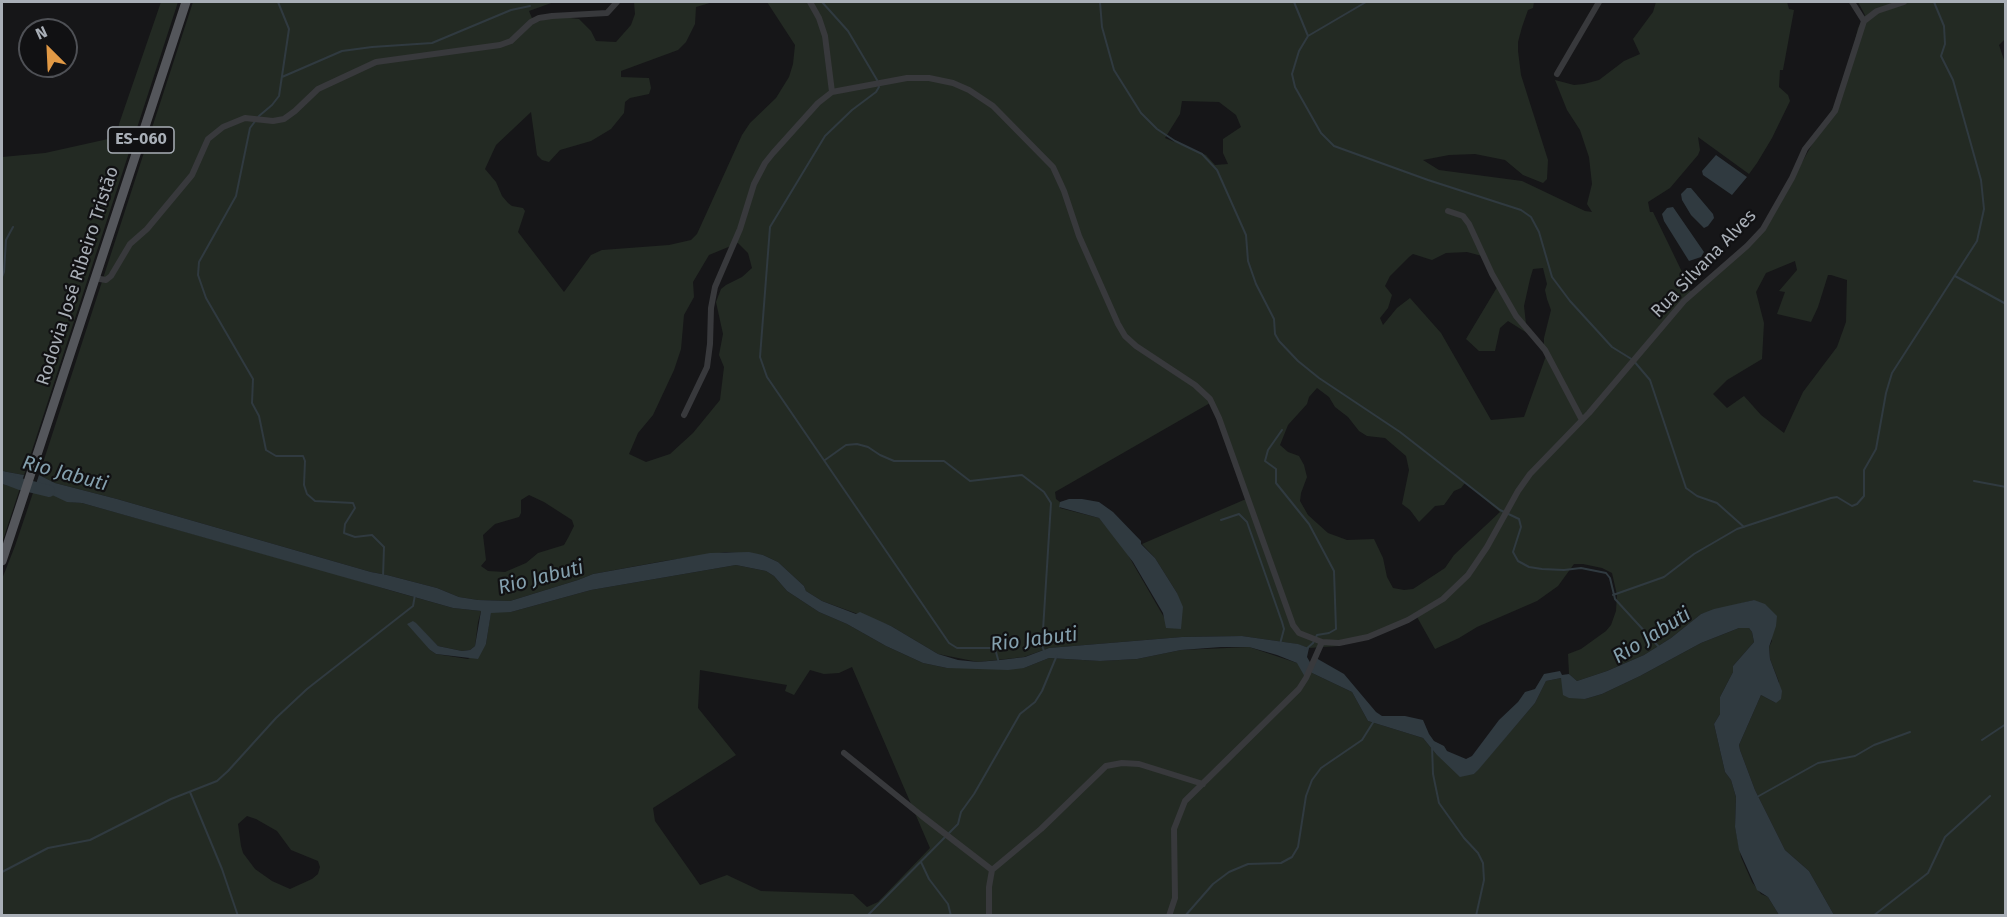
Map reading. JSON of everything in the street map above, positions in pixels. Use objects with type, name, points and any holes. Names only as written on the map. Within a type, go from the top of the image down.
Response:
[{"type":"main road","name":"Rodovia José Ribeiro Tristão","points":[[2,561],[186,2]]},
{"type":"street","points":[[94,278],[106,280],[111,276],[130,244],[147,229],[192,175],[208,139],[223,127],[245,118],[270,121],[284,118],[295,111],[318,89],[376,62],[500,45],[511,41],[531,22],[539,18],[607,13],[617,2]]},
{"type":"street","points":[[810,2],[825,36],[832,92]]},
{"type":"street","points":[[1557,74],[1599,2]]},
{"type":"street","points":[[1852,2],[1864,21],[1877,11],[1905,2]]},
{"type":"street","name":"Rua Silvana Alves","points":[[1322,642],[1339,643],[1376,634],[1408,620],[1432,607],[1460,583],[1477,564],[1509,506],[1530,474],[1582,420],[1684,301],[1763,229],[1788,186],[1805,149],[1835,111],[1864,21]]},
{"type":"street","points":[[684,415],[706,367],[715,287],[740,229],[754,184],[773,153],[832,92],[907,78],[929,78],[953,83],[969,90],[993,106],[1053,167],[1064,191],[1074,226],[1122,331],[1136,346],[1200,389],[1212,403],[1293,626],[1302,635],[1322,642],[1299,689],[1185,801],[1174,829],[1175,898],[1171,915]]},
{"type":"street","points":[[1448,212],[1463,216],[1469,224],[1492,274],[1516,316],[1545,350],[1582,420]]},
{"type":"street","points":[[844,753],[992,870]]},
{"type":"street","points":[[989,915],[989,887],[992,870],[1041,829],[1106,766],[1122,763],[1140,764],[1203,784]]},
{"type":"shaded area","points":[[161,2],[178,2],[24,475],[2,471],[2,157],[45,153],[117,137],[119,124]]},
{"type":"shaded area","points":[[193,2],[554,2],[529,11],[534,23],[554,16],[579,19],[591,31],[596,41],[616,42],[631,25],[635,14],[634,2],[713,2],[696,7],[695,24],[686,42],[678,50],[621,71],[621,77],[649,78],[651,88],[649,94],[630,98],[625,102],[624,113],[611,129],[591,141],[560,150],[549,162],[537,155],[531,112],[496,145],[485,169],[496,182],[508,203],[523,208],[525,211],[518,232],[564,292],[591,255],[602,250],[669,245],[691,240],[697,234],[742,135],[750,123],[776,98],[789,77],[793,64],[795,45],[767,2],[1534,2],[1533,8],[1528,10],[1522,27],[1518,51],[1521,75],[1548,160],[1547,179],[1543,183],[1523,175],[1505,160],[1475,154],[1449,155],[1423,160],[1439,170],[1522,181],[1585,211],[1592,212],[1587,204],[1592,184],[1589,157],[1580,130],[1567,110],[1555,80],[1574,85],[1599,80],[1624,61],[1640,54],[1633,39],[1653,12],[1656,2],[1787,2],[1789,9],[1794,10],[1783,70],[1780,70],[1779,87],[1788,95],[1790,101],[1757,163],[1749,174],[1698,137],[1700,150],[1698,155],[1670,188],[1648,202],[1650,212],[1653,212],[1684,276],[1688,290],[1692,291],[1748,247],[1772,215],[1843,90],[1858,28],[1865,15],[1858,2],[2005,2],[2005,39],[1999,45],[2006,66],[2005,915],[1834,915],[1809,871],[1785,850],[1755,790],[1740,750],[1739,745],[1761,695],[1776,703],[1779,682],[1770,659],[1769,647],[1772,641],[1754,600],[1701,614],[1671,638],[1644,655],[1577,681],[1569,674],[1568,654],[1581,649],[1611,625],[1616,611],[1617,595],[1612,573],[1602,568],[1583,564],[1574,564],[1558,586],[1537,601],[1477,627],[1435,649],[1417,617],[1377,635],[1339,646],[1309,648],[1297,644],[1242,636],[1182,637],[1049,648],[1024,657],[978,662],[938,654],[891,626],[822,601],[806,591],[804,586],[778,562],[763,555],[726,552],[664,561],[593,574],[510,601],[478,600],[459,597],[437,588],[371,572],[55,483],[39,475]],"holes":[[[1182,101],[1219,102],[1236,115],[1241,127],[1223,139],[1223,153],[1228,164],[1215,165],[1206,155],[1165,138],[1180,114]],[[738,243],[748,253],[752,268],[742,277],[721,289],[716,302],[723,334],[719,355],[724,367],[720,400],[693,433],[670,454],[646,462],[629,454],[638,433],[653,415],[674,370],[681,349],[684,315],[694,297],[693,282],[709,255]],[[1467,252],[1486,257],[1499,284],[1466,339],[1479,351],[1495,351],[1500,328],[1508,321],[1527,333],[1524,306],[1530,279],[1533,269],[1543,268],[1547,284],[1545,290],[1551,310],[1544,338],[1546,356],[1524,417],[1491,420],[1441,333],[1410,298],[1397,308],[1383,325],[1380,318],[1388,308],[1392,295],[1385,286],[1390,276],[1413,254],[1432,260],[1446,253]],[[1795,261],[1797,270],[1779,291],[1785,292],[1777,314],[1811,322],[1828,275],[1847,280],[1846,322],[1837,347],[1803,392],[1784,433],[1761,415],[1744,396],[1727,408],[1713,394],[1727,380],[1762,359],[1764,323],[1756,292],[1766,273]],[[1317,388],[1329,397],[1335,407],[1348,417],[1359,431],[1367,436],[1385,438],[1406,456],[1409,470],[1402,504],[1419,522],[1435,506],[1444,505],[1454,491],[1465,483],[1500,512],[1454,555],[1445,568],[1413,589],[1393,588],[1374,539],[1347,540],[1328,533],[1308,515],[1300,501],[1307,477],[1304,465],[1299,456],[1288,452],[1280,445],[1288,425],[1307,404],[1309,397]],[[1210,403],[1215,407],[1246,499],[1142,544],[1155,558],[1177,593],[1181,629],[1165,619],[1124,548],[1099,518],[1060,508],[1060,502],[1056,499],[1055,492]],[[529,495],[572,520],[574,526],[564,545],[538,553],[526,563],[505,572],[488,571],[481,566],[486,560],[483,535],[495,524],[519,517],[521,500]]]},
{"type":"shaded area","points":[[1716,155],[1747,177],[1732,195],[1703,175],[1702,171]]},
{"type":"shaded area","points":[[1687,188],[1691,188],[1713,214],[1714,218],[1704,228],[1691,215],[1682,200],[1681,194]]},
{"type":"shaded area","points":[[1673,207],[1704,252],[1701,257],[1689,261],[1664,221],[1662,214],[1667,208]]},
{"type":"shaded area","points":[[2,471],[24,475],[20,488],[2,484]]},
{"type":"shaded area","points":[[39,475],[55,483],[371,572],[437,588],[459,597],[478,600],[510,601],[593,574],[710,553],[749,552],[778,562],[804,586],[806,591],[822,601],[856,614],[860,612],[891,626],[938,654],[958,660],[978,662],[1000,660],[1025,657],[1049,648],[1182,637],[1242,636],[1298,644],[1309,648],[1307,657],[1311,664],[1316,658],[1344,674],[1376,712],[1382,716],[1405,716],[1423,720],[1434,741],[1444,746],[1447,751],[1466,759],[1472,756],[1499,720],[1525,692],[1535,689],[1544,674],[1560,671],[1562,675],[1569,674],[1577,681],[1607,671],[1644,655],[1671,638],[1701,614],[1754,600],[1765,604],[1777,616],[1769,647],[1770,659],[1782,691],[1781,699],[1776,703],[1761,695],[1739,745],[1740,750],[1755,790],[1785,850],[1809,871],[1834,915],[1779,915],[1768,897],[1757,890],[1739,850],[1735,827],[1736,797],[1731,780],[1725,772],[1714,724],[1720,714],[1720,697],[1733,672],[1733,666],[1754,642],[1749,628],[1739,628],[1701,643],[1640,676],[1602,694],[1585,699],[1569,698],[1563,695],[1561,678],[1546,681],[1535,703],[1479,769],[1474,774],[1460,777],[1423,738],[1368,721],[1352,692],[1312,673],[1311,666],[1305,677],[1297,663],[1277,655],[1249,647],[1221,647],[1181,650],[1137,659],[1100,661],[1049,658],[1024,668],[1008,670],[947,668],[923,663],[819,612],[787,591],[774,576],[766,571],[736,565],[591,590],[511,612],[491,613],[486,644],[478,659],[436,654],[407,624],[413,621],[416,623],[438,646],[462,651],[470,650],[475,646],[481,611],[453,608],[82,503],[67,502],[35,487]]},
{"type":"shaded area","points":[[2,484],[20,488],[2,543]]},
{"type":"shaded area","points":[[35,487],[71,502],[82,503],[453,608],[481,611],[475,646],[470,650],[462,651],[438,646],[413,621],[430,650],[436,654],[468,659],[486,644],[491,612],[511,612],[591,590],[736,565],[766,571],[774,576],[787,591],[819,612],[923,663],[947,668],[1024,668],[1049,658],[1100,661],[1137,659],[1181,650],[1249,647],[1297,663],[1312,665],[1312,673],[1352,692],[1368,721],[1423,738],[1436,754],[1474,774],[1535,703],[1546,681],[1561,678],[1585,699],[1602,694],[1640,676],[1701,643],[1739,628],[1749,628],[1754,642],[1733,666],[1733,672],[1720,697],[1720,714],[1714,724],[1725,772],[1731,780],[1736,797],[1735,827],[1741,857],[1752,882],[1761,894],[1768,897],[1779,915],[2,916],[2,579]],"holes":[[[852,667],[930,848],[878,902],[867,907],[853,894],[761,891],[727,875],[700,885],[655,821],[653,808],[736,755],[698,708],[700,670],[787,685],[785,691],[794,695],[810,670],[824,674],[839,673]],[[247,816],[277,831],[291,850],[318,861],[320,867],[318,874],[290,889],[272,881],[255,869],[243,853],[241,846],[238,824]]]},
{"type":"shaded area","points":[[1069,499],[1099,502],[1113,512],[1141,541],[1141,544],[1155,558],[1177,593],[1183,607],[1181,629],[1166,628],[1163,613],[1133,562],[1099,518],[1059,507],[1060,502]]},
{"type":"waterway","points":[[278,2],[289,29],[279,96],[250,128],[236,196],[199,262],[198,275],[206,298],[253,379],[252,403],[259,416],[266,450],[276,456],[303,456],[305,461],[304,485],[307,494],[315,501],[353,503],[355,508],[345,524],[344,533],[355,537],[372,535],[384,547],[383,577]]},
{"type":"waterway","points":[[822,2],[848,31],[879,87],[825,136],[770,227],[760,357],[767,377],[949,643],[957,648],[990,648],[996,652],[999,663]]},
{"type":"waterway","points":[[1100,2],[1102,27],[1114,70],[1141,113],[1157,129],[1202,154],[1217,170],[1246,235],[1248,261],[1256,284],[1274,319],[1275,334],[1279,341],[1319,378],[1400,432],[1500,510],[1519,519],[1521,527],[1513,552],[1518,561],[1529,567],[1542,569],[1581,568],[1606,573],[1610,578],[1615,599],[1659,647]]},
{"type":"waterway","points":[[1294,2],[1308,36]]},
{"type":"waterway","points":[[1366,2],[1308,36],[1299,51],[1292,74],[1295,87],[1321,133],[1334,146],[1521,210],[1531,217],[1539,232],[1552,277],[1570,301],[1612,347],[1633,360],[1650,380],[1686,488],[1697,496],[1717,503],[1744,527]]},
{"type":"waterway","points":[[1613,595],[1664,577],[1694,554],[1737,529],[1831,498],[1837,497],[1852,506],[1864,496],[1864,470],[1876,449],[1892,373],[1977,241],[1984,209],[1981,180],[1953,80],[1941,56],[1945,44],[1944,26],[1934,2]]},
{"type":"waterway","points":[[282,77],[342,51],[432,43],[511,10],[530,6]]},
{"type":"waterway","points":[[2,277],[6,240],[13,227]]},
{"type":"waterway","points":[[1955,276],[2006,304]]},
{"type":"waterway","points":[[1282,430],[1268,450],[1265,461],[1276,469],[1276,483],[1309,524],[1334,571],[1336,629],[1317,635],[1313,643],[1305,650]]},
{"type":"waterway","points":[[825,460],[846,445],[857,444],[868,447],[894,461],[944,461],[970,481],[1022,475],[1044,492],[1051,503],[1042,646],[1045,653]]},
{"type":"waterway","name":"Rio Jabuti","points":[[2,477],[49,491]]},
{"type":"waterway","points":[[1974,481],[2006,487]]},
{"type":"waterway","points":[[1221,520],[1239,514],[1247,522],[1284,629],[1280,644]]},
{"type":"waterway","points":[[2,872],[48,848],[90,840],[171,799],[217,781],[276,718],[307,689],[413,606],[415,595]]},
{"type":"waterway","points":[[867,916],[958,824],[961,812],[974,794],[1020,714],[1035,702],[1042,691],[1057,655]]},
{"type":"waterway","points":[[1185,916],[1213,884],[1229,872],[1248,864],[1281,863],[1292,857],[1298,847],[1306,796],[1312,780],[1321,768],[1362,740],[1374,721]]},
{"type":"waterway","points":[[1982,740],[2006,724]]},
{"type":"waterway","points":[[1757,797],[1818,763],[1855,756],[1874,745],[1910,732]]},
{"type":"waterway","points":[[1432,746],[1433,774],[1439,803],[1464,838],[1478,853],[1483,863],[1484,880],[1476,916]]},
{"type":"waterway","points":[[190,792],[222,869],[238,916]]},
{"type":"waterway","points":[[1873,916],[1928,873],[1945,837],[1990,796]]},
{"type":"waterway","points":[[921,862],[929,879],[948,904],[951,916]]}]
